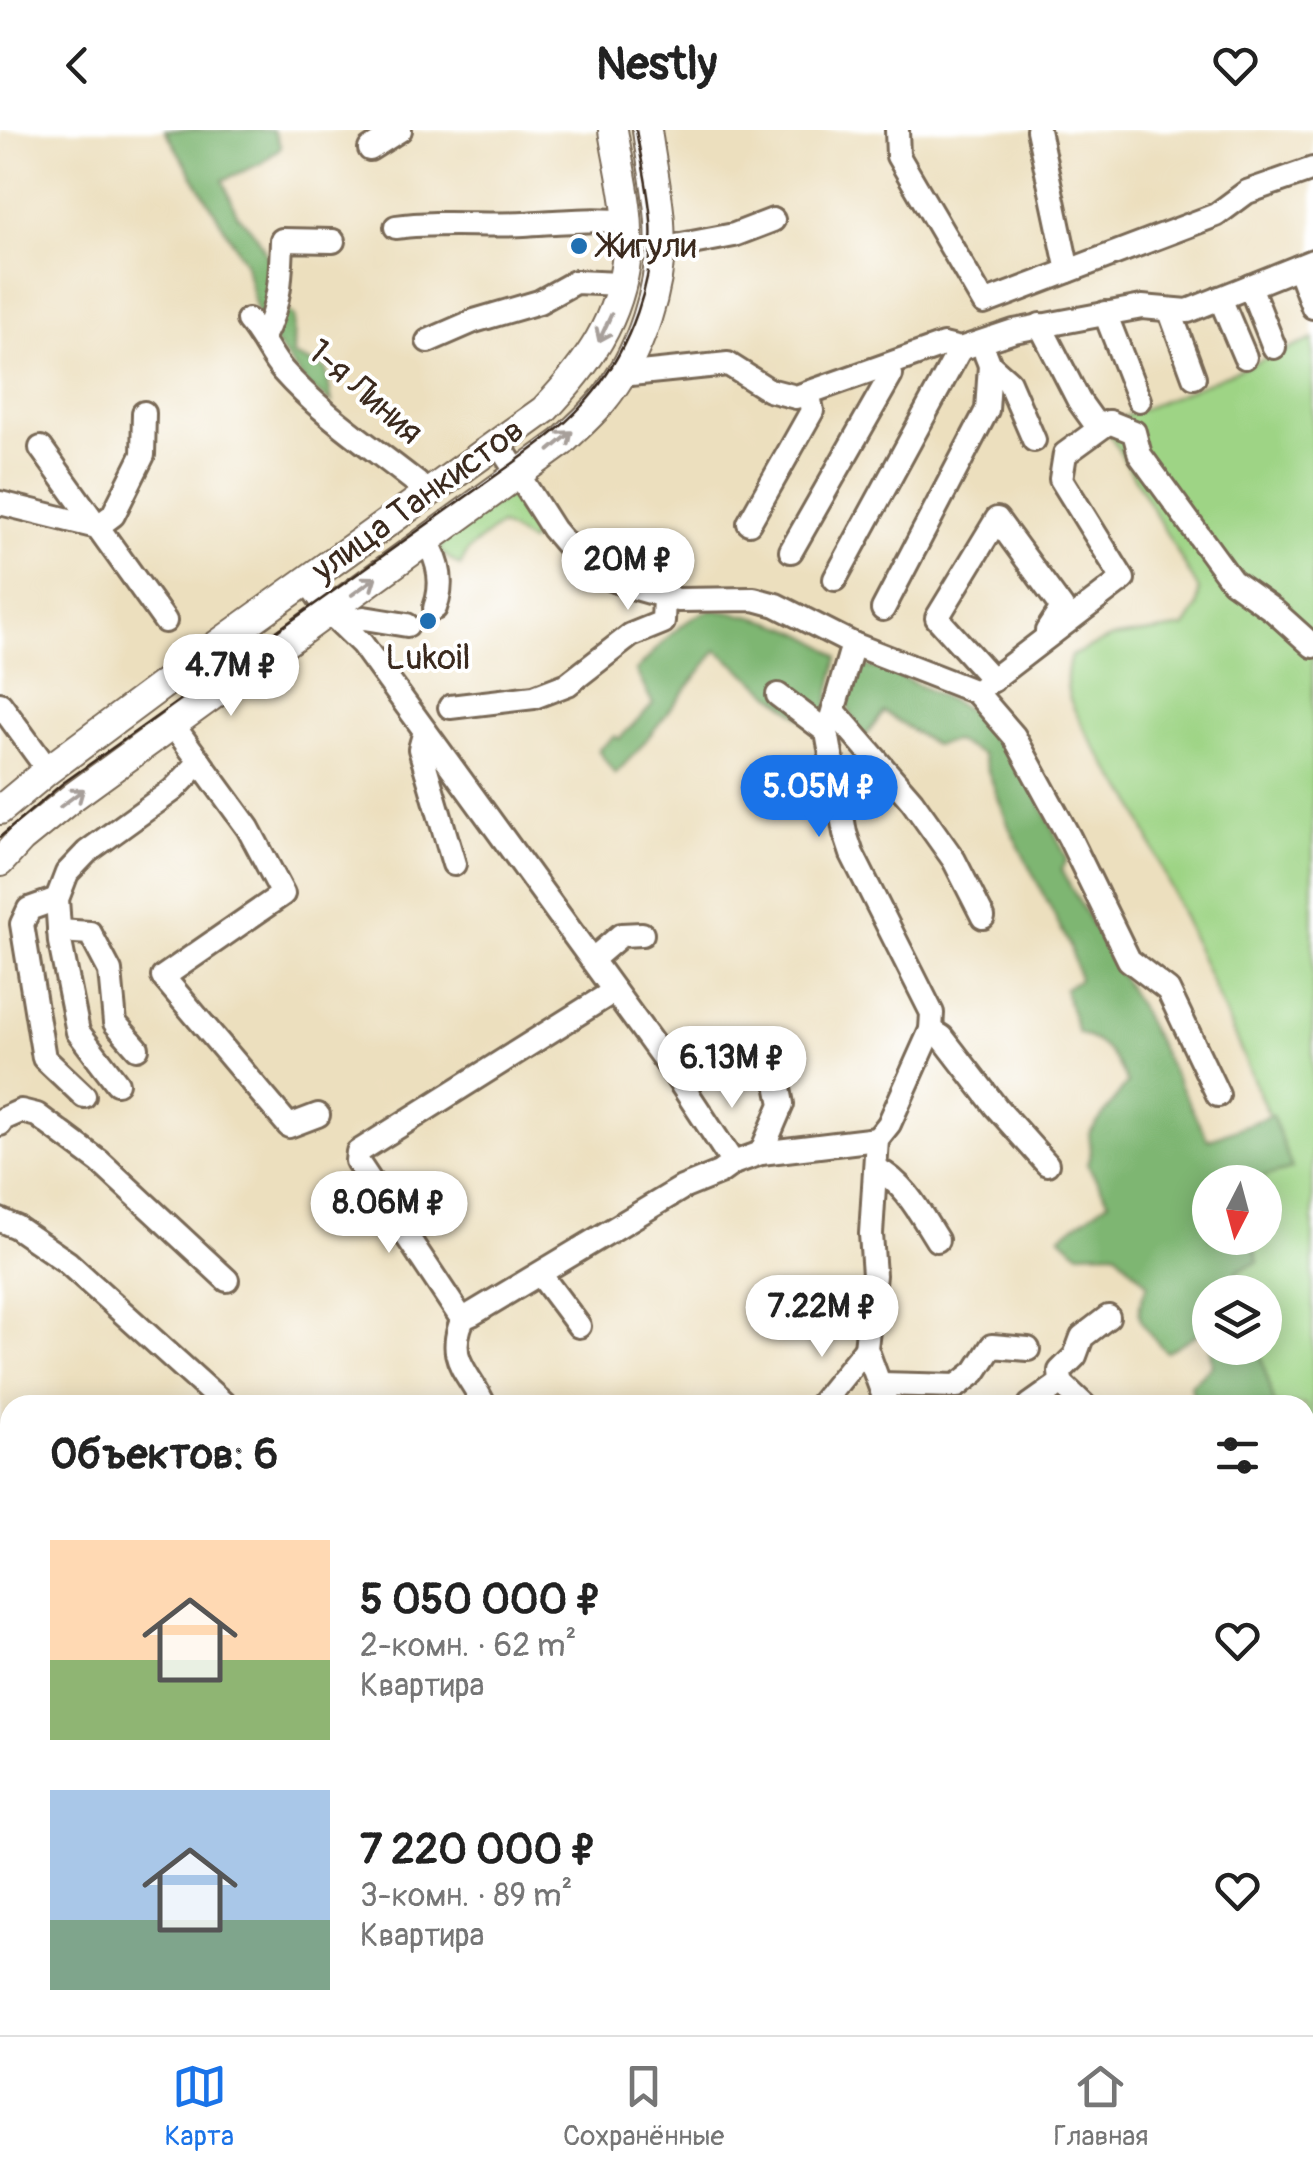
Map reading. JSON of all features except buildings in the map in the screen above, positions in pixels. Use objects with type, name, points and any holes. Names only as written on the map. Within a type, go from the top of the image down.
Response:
[{"type":"main road","name":"улица Танкистов","points":[[0,810],[48,770],[544,410],[590,360],[615,307],[628,254],[613,130]]},
{"type":"main road","name":"улица Танкистов","points":[[0,862],[39,823],[173,725],[335,617],[426,540],[562,442],[600,404],[621,375],[656,289],[660,222],[647,130]]},
{"type":"street","points":[[370,148],[400,130]]},
{"type":"street","points":[[897,130],[898,156],[984,303],[1216,215],[1247,192],[1313,169]]},
{"type":"street","points":[[1038,130],[1068,271]]},
{"type":"street","points":[[660,249],[734,235],[773,220]]},
{"type":"street","points":[[396,227],[430,222],[627,222]]},
{"type":"street","name":"1-я Линия","points":[[332,242],[282,240],[275,316],[256,328],[280,367],[306,395],[417,483],[427,496]]},
{"type":"street","points":[[621,375],[728,364],[783,396],[809,395],[943,344],[970,346],[1040,325],[1142,307],[1188,311],[1306,264],[1313,307]]},
{"type":"street","points":[[428,341],[474,321],[539,302],[576,282],[620,284]]},
{"type":"street","points":[[1250,286],[1274,348]]},
{"type":"street","points":[[1220,298],[1245,358]]},
{"type":"street","points":[[1172,310],[1194,378]]},
{"type":"street","points":[[1104,313],[1139,400]]},
{"type":"street","points":[[1040,325],[1079,402],[1097,426],[1109,422],[1134,432],[1140,455],[1232,581],[1273,610],[1313,646]]},
{"type":"street","points":[[970,346],[1010,382],[1034,440]]},
{"type":"street","points":[[835,579],[970,346]]},
{"type":"street","points":[[884,608],[987,410],[990,365]]},
{"type":"street","points":[[791,552],[890,375],[887,366]]},
{"type":"street","points":[[749,522],[812,411],[809,395]]},
{"type":"street","points":[[97,527],[113,515],[143,455],[144,413]]},
{"type":"street","points":[[985,686],[1123,579],[1061,479],[1064,454],[1109,422]]},
{"type":"street","points":[[498,444],[553,529],[587,569],[678,600],[754,599],[776,605],[853,644],[985,686]]},
{"type":"street","points":[[42,448],[165,622]]},
{"type":"street","points":[[0,503],[97,527]]},
{"type":"street","points":[[1046,640],[1048,628],[1062,608],[997,519],[937,618],[985,686],[1014,736],[1130,960],[1168,990],[1218,1095]]},
{"type":"street","points":[[426,540],[434,554],[442,588],[435,608]]},
{"type":"street","points":[[308,582],[362,644],[593,959],[733,1163]]},
{"type":"street","points":[[450,707],[534,697],[568,684],[631,635],[663,622],[664,596]]},
{"type":"street","points":[[335,617],[407,625]]},
{"type":"street","points":[[853,644],[830,722],[848,844],[932,1013],[931,1030],[890,1124],[877,1140],[871,1234],[874,1275],[866,1348],[884,1394],[958,1386],[975,1372],[992,1346],[1055,1363],[1077,1395]]},
{"type":"street","points":[[778,694],[830,722],[912,801],[954,860],[983,917]]},
{"type":"street","points":[[0,704],[48,770]]},
{"type":"street","points":[[173,725],[248,828],[283,894],[163,976],[290,1126],[318,1115]]},
{"type":"street","points":[[425,731],[420,749],[454,864]]},
{"type":"street","points":[[118,1082],[78,1032],[57,900],[67,872],[87,852],[172,790],[200,762]]},
{"type":"street","points":[[57,900],[29,909],[22,924],[44,1058],[84,1096]]},
{"type":"street","points":[[59,931],[90,933],[110,971],[115,1023],[138,1048]]},
{"type":"street","points":[[593,959],[621,935],[642,934]]},
{"type":"street","points":[[462,1318],[357,1161],[358,1152],[614,991]]},
{"type":"street","points":[[931,1030],[942,1037],[1047,1164]]},
{"type":"street","points":[[761,1153],[782,1104],[778,1089],[780,1064]]},
{"type":"street","points":[[0,1124],[21,1111],[37,1114],[100,1162],[227,1280]]},
{"type":"street","points":[[478,1395],[456,1359],[455,1336],[462,1318],[682,1188],[718,1174],[733,1163],[761,1153],[877,1140]]},
{"type":"street","points":[[877,1169],[888,1174],[910,1199],[937,1240]]},
{"type":"street","points":[[0,1220],[16,1226],[67,1262],[214,1395]]},
{"type":"street","points":[[540,1274],[578,1326]]},
{"type":"street","points":[[1036,1395],[1055,1363],[1108,1317]]},
{"type":"street","points":[[828,1395],[866,1348]]},
{"type":"green space","points":[[165,130],[273,130],[281,147],[262,163],[223,180],[237,214],[257,236],[276,274],[281,305],[294,317],[293,356],[326,369],[332,403],[308,386],[259,322],[245,262]]},
{"type":"green space","points":[[1313,339],[1313,1395],[1272,1395],[1263,1365],[1282,1365],[1282,1275],[1237,1275],[1236,1271],[1257,1262],[1256,1255],[1282,1255],[1282,1172],[1292,1169],[1132,799],[1079,720],[1069,696],[1071,656],[1110,638],[1185,627],[1197,608],[1199,590],[1104,425]]},
{"type":"green space","points":[[506,496],[513,497],[540,529],[530,542],[500,525],[469,549],[460,566],[439,551],[444,541]]},
{"type":"green space","points":[[713,610],[779,624],[811,638],[838,657],[821,734],[717,650],[615,774],[598,750],[615,736],[619,739],[653,704],[636,671],[680,627]]},
{"type":"green space","points":[[858,665],[884,669],[987,719],[1012,742],[1067,859],[1061,870],[1208,1140],[1272,1115],[1292,1169],[1282,1172],[1282,1165],[1192,1165],[1192,1255],[1256,1255],[1258,1262],[1236,1271],[1237,1275],[1192,1275],[1192,1337],[1166,1352],[1139,1314],[1148,1284],[1115,1251],[1078,1252],[1060,1236],[1109,1201],[1087,1164],[1091,1151],[1089,1134],[1127,1083],[1108,1052],[1078,1033],[1064,989],[1079,979],[1071,948],[1009,827],[982,755],[955,741],[934,745],[884,712],[864,738],[852,718],[849,686]]},
{"type":"green space","points":[[1212,1365],[1263,1365],[1272,1395],[1194,1395],[1190,1385]]},
{"type":"tram line","points":[[0,837],[63,783],[523,456],[584,404],[629,334],[649,267],[650,210],[636,130]]},
{"type":"place","name":"Жигули","points":[[579,246]]},
{"type":"place","name":"Lukoil","points":[[428,621]]}]
